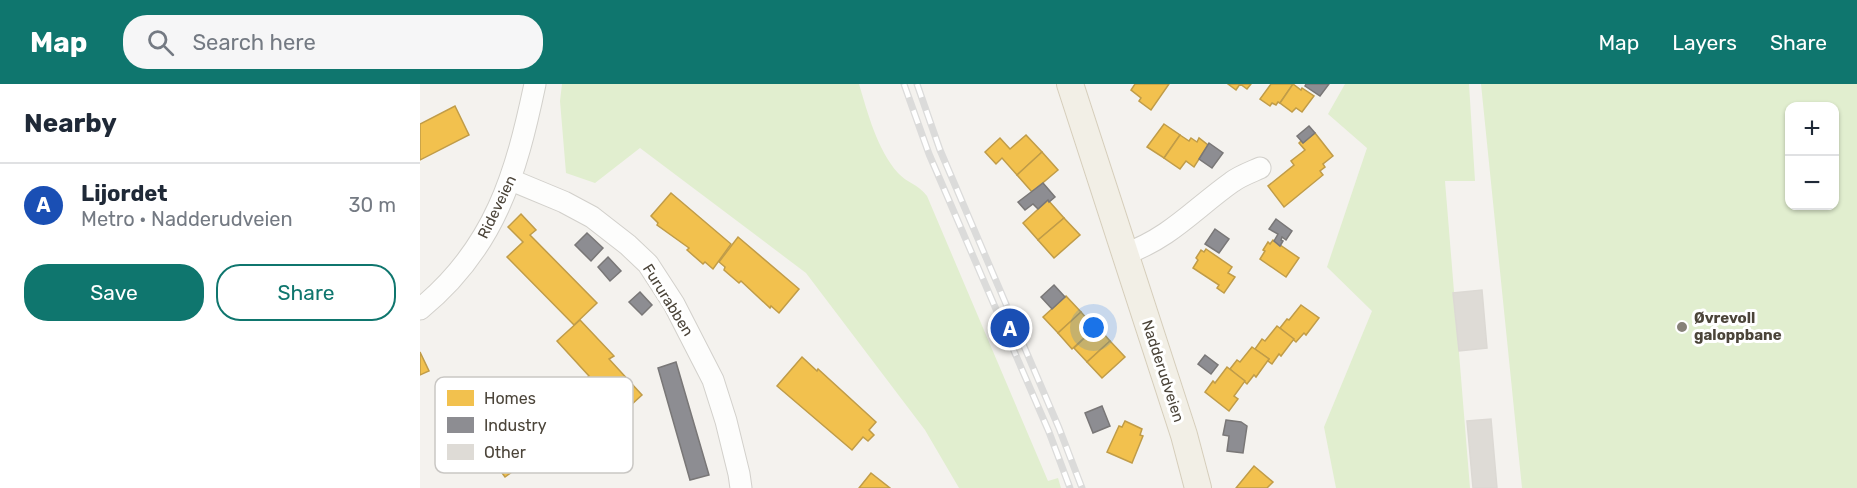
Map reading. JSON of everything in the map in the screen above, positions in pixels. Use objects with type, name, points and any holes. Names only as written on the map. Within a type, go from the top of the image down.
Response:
[{"type":"main road","name":"Nadderudveien","points":[[1070,84],[1184,435],[1198,488]]},
{"type":"street","name":"Rideveien","points":[[420,309],[445,287],[473,253],[491,225],[511,180],[535,84]]},
{"type":"street","points":[[1125,254],[1169,232],[1233,181],[1260,168]]},
{"type":"street","name":"Fururabben","points":[[511,180],[564,202],[592,217],[648,264],[674,304],[713,381],[726,421],[741,488]]},
{"type":"green space","points":[[562,84],[859,84],[874,131],[884,153],[898,173],[927,196],[1048,481],[1058,478],[1061,488],[959,488],[925,430],[806,273],[640,148],[595,183],[566,173],[560,101]]},
{"type":"green space","points":[[1345,84],[1469,84],[1475,181],[1445,181],[1470,488],[1336,488],[1324,427],[1372,311],[1327,267],[1367,148],[1328,114]]},
{"type":"green space","name":"Øvrevoll galoppbane","points":[[1481,84],[1857,84],[1857,488],[1522,488]]},
{"type":"building: Homes","points":[[1135,84],[1169,84],[1151,110],[1139,101],[1141,98],[1131,90]]},
{"type":"building: Homes","points":[[1228,84],[1240,84],[1236,90]]},
{"type":"building: Homes","points":[[1240,84],[1251,84],[1247,89]]},
{"type":"building: Homes","points":[[1271,84],[1293,84],[1280,103],[1276,105],[1272,103],[1270,106],[1260,99]]},
{"type":"building: Homes","points":[[1293,84],[1314,96],[1302,112],[1296,108],[1292,112],[1280,103]]},
{"type":"building: Homes","points":[[455,106],[469,135],[420,160],[420,124]]},
{"type":"building: Homes","points":[[1164,124],[1180,135],[1164,158],[1147,147]]},
{"type":"building: Homes","points":[[1315,133],[1333,156],[1323,164],[1325,167],[1320,171],[1323,175],[1284,207],[1268,186],[1294,165],[1291,161],[1305,150],[1299,143],[1301,141],[1303,143]]},
{"type":"building: Homes","points":[[1026,135],[1042,152],[1017,175],[1002,158],[996,164],[985,152],[1000,138],[1010,149]]},
{"type":"building: Homes","points":[[1180,135],[1189,141],[1191,138],[1197,142],[1199,138],[1208,145],[1194,167],[1186,161],[1180,169],[1164,158]]},
{"type":"building: Homes","points":[[1042,152],[1058,170],[1032,192],[1017,175]]},
{"type":"building: Homes","points":[[671,193],[731,244],[713,269],[705,262],[703,264],[687,250],[689,248],[657,225],[658,223],[651,216]]},
{"type":"building: Homes","points":[[1048,200],[1064,218],[1038,240],[1023,223]]},
{"type":"building: Homes","points":[[521,214],[536,230],[530,235],[597,303],[574,325],[507,257],[523,242],[508,227]]},
{"type":"building: Homes","points":[[1064,218],[1080,235],[1054,258],[1038,240]]},
{"type":"building: Homes","points":[[738,237],[799,289],[779,313],[771,306],[770,308],[741,281],[739,283],[724,270],[725,267],[719,262]]},
{"type":"building: Homes","points":[[1273,240],[1299,258],[1286,277],[1260,259],[1268,242],[1270,244]]},
{"type":"building: Homes","points":[[1206,249],[1232,267],[1228,273],[1235,277],[1224,293],[1217,288],[1219,285],[1193,268],[1201,250],[1204,252]]},
{"type":"building: Homes","points":[[1066,296],[1081,312],[1058,333],[1043,317]]},
{"type":"building: Homes","points":[[1301,305],[1319,318],[1306,335],[1304,333],[1296,342],[1280,328]]},
{"type":"building: Homes","points":[[1081,312],[1095,328],[1072,349],[1058,333]]},
{"type":"building: Homes","points":[[580,320],[614,356],[609,359],[626,377],[588,377],[557,341]]},
{"type":"building: Homes","points":[[1096,325],[1110,341],[1087,362],[1074,348]]},
{"type":"building: Homes","points":[[1277,326],[1294,339],[1272,364],[1255,349],[1262,339],[1265,341]]},
{"type":"building: Homes","points":[[1110,341],[1125,357],[1102,378],[1087,362]]},
{"type":"building: Homes","points":[[1252,347],[1269,359],[1256,377],[1254,375],[1247,384],[1230,369],[1237,360],[1240,362]]},
{"type":"building: Homes","points":[[420,352],[429,371],[420,375]]},
{"type":"building: Homes","points":[[802,357],[876,422],[869,430],[874,435],[868,441],[863,437],[852,450],[777,386]]},
{"type":"building: Homes","points":[[1227,367],[1245,381],[1234,396],[1238,399],[1229,411],[1205,392]]},
{"type":"building: Homes","points":[[633,385],[642,395],[633,403]]},
{"type":"building: Homes","points":[[1125,421],[1142,429],[1140,435],[1143,436],[1132,463],[1107,452],[1119,426],[1122,427]]},
{"type":"building: Homes","points":[[1254,466],[1273,482],[1267,488],[1236,488]]},
{"type":"building: Homes","points":[[871,473],[890,488],[859,488]]},
{"type":"building: Industry","points":[[1306,84],[1329,84],[1320,96],[1305,86]]},
{"type":"building: Industry","points":[[1309,126],[1315,133],[1303,143],[1297,136]]},
{"type":"building: Industry","points":[[1209,143],[1223,153],[1212,168],[1199,159]]},
{"type":"building: Industry","points":[[1043,183],[1055,197],[1038,209],[1033,204],[1025,210],[1018,202]]},
{"type":"building: Industry","points":[[1276,219],[1292,231],[1286,240],[1282,237],[1283,241],[1280,246],[1274,241],[1278,234],[1269,229]]},
{"type":"building: Industry","points":[[1215,229],[1229,239],[1219,253],[1205,244]]},
{"type":"building: Industry","points":[[587,233],[603,248],[591,261],[575,245]]},
{"type":"building: Industry","points":[[608,257],[621,271],[610,281],[598,267]]},
{"type":"building: Industry","points":[[1054,285],[1065,297],[1052,309],[1041,297]]},
{"type":"building: Industry","points":[[640,292],[652,305],[642,315],[629,302]]},
{"type":"building: Industry","points":[[1205,355],[1218,365],[1211,374],[1198,364]]},
{"type":"building: Industry","points":[[676,362],[709,475],[690,480],[658,368]]},
{"type":"building: Industry","points":[[1102,406],[1110,426],[1093,433],[1085,413]]},
{"type":"building: Industry","points":[[1226,420],[1241,422],[1247,426],[1243,453],[1227,451],[1229,436],[1223,435]]},
{"type":"building: Other","points":[[1482,290],[1487,348],[1459,351],[1453,293]]},
{"type":"building: Other","points":[[1491,419],[1497,488],[1473,488],[1467,421]]},
{"type":"railway","points":[[904,84],[929,154],[1049,432],[1070,488]]},
{"type":"railway","points":[[917,84],[940,150],[1059,428],[1082,488]]},
{"type":"place","name":"Øvrevoll galoppbane","points":[[1682,327]]},
{"type":"place","name":"Lijordet","points":[[1010,328]]}]
